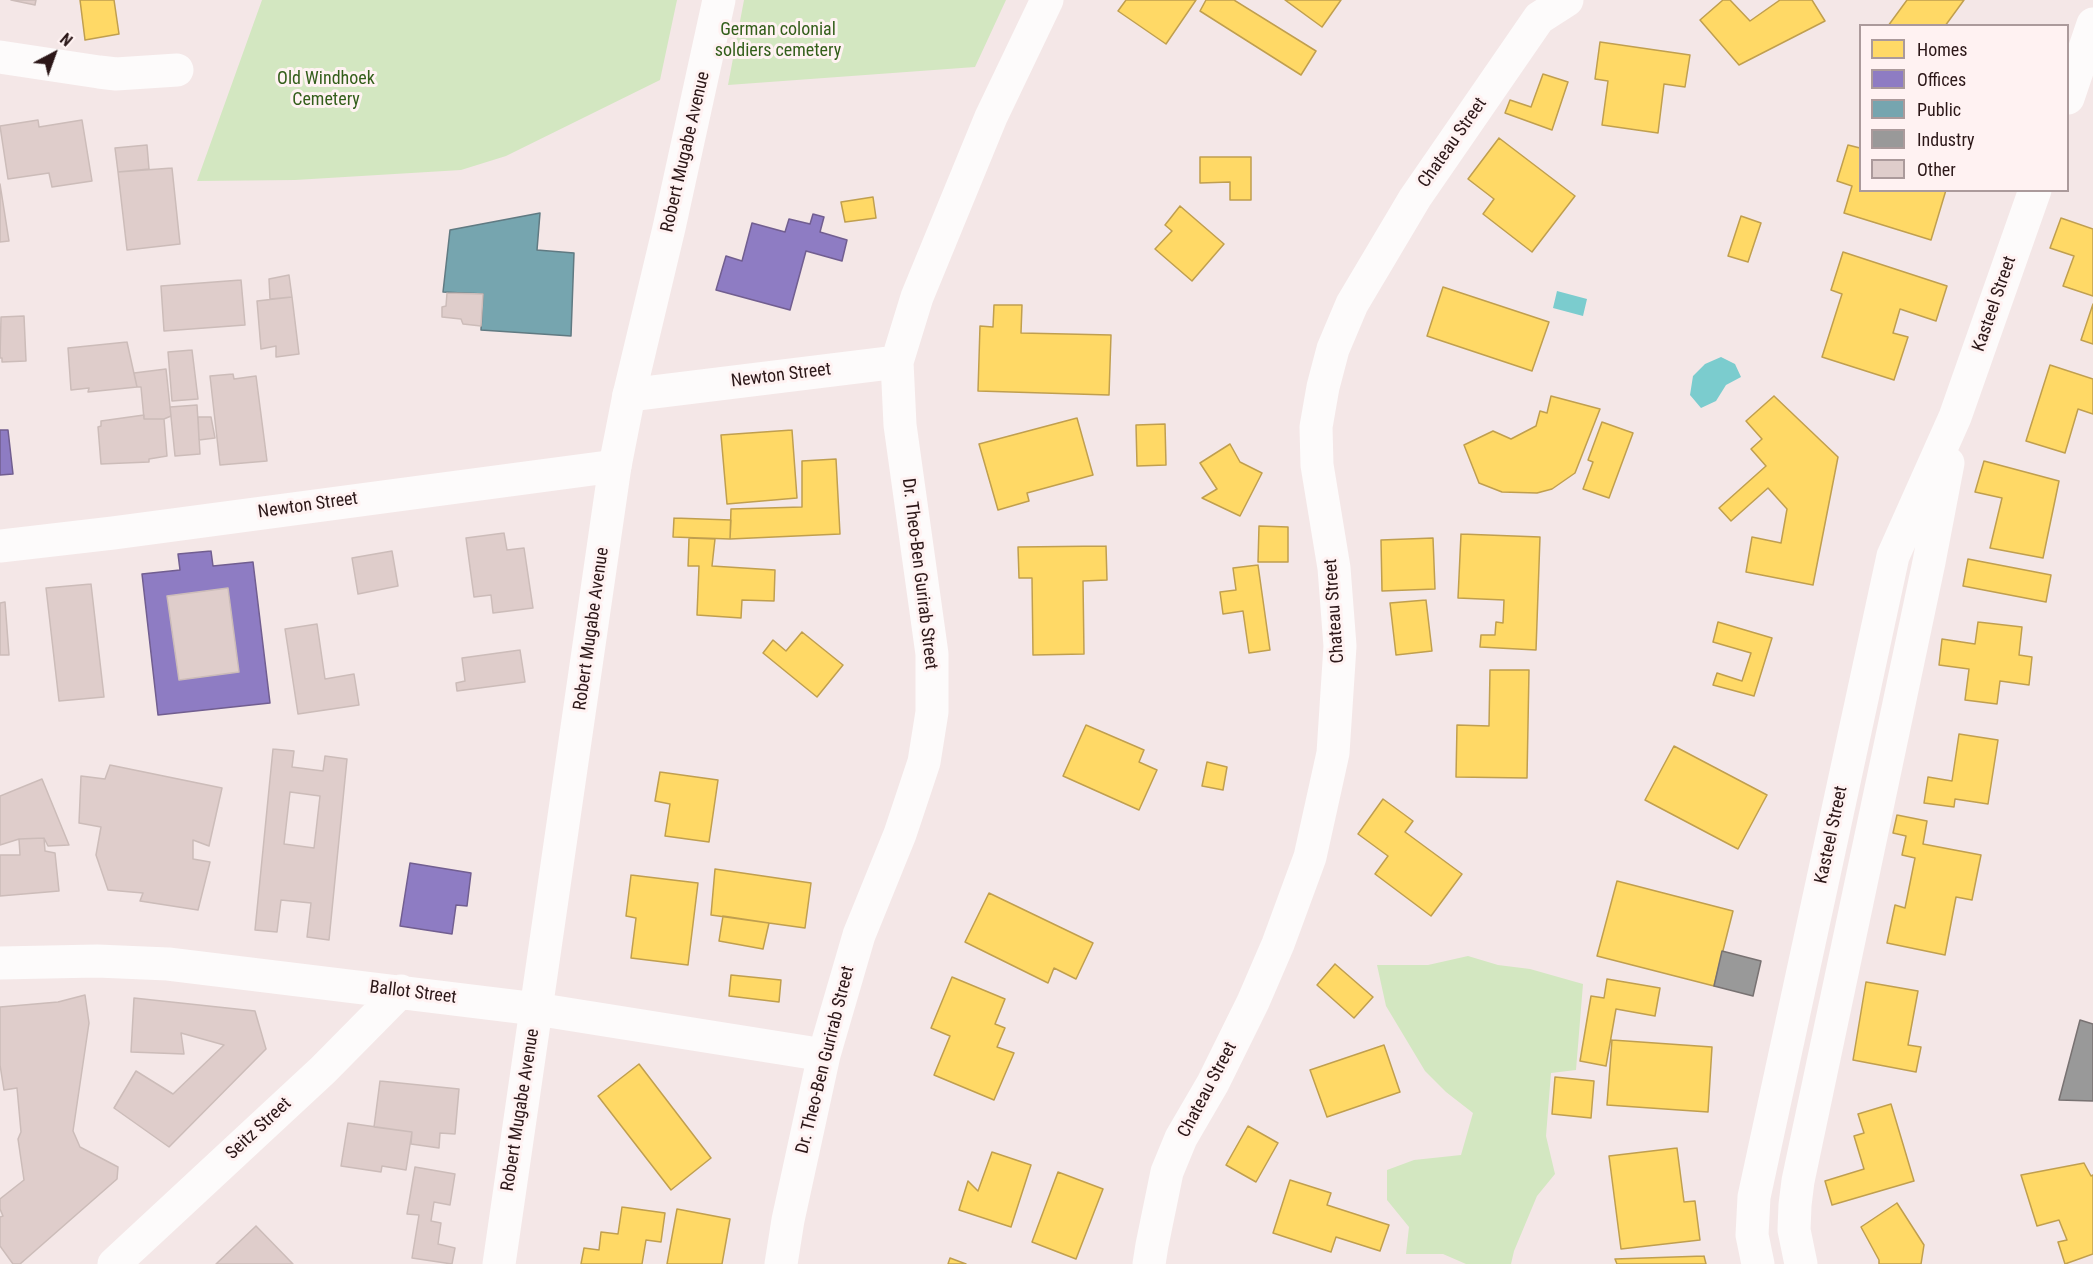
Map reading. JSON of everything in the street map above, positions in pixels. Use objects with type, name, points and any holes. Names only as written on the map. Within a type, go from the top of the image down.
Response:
[{"type":"street","name":"Robert Mugabe Avenue","points":[[499,1264],[615,466],[629,395],[667,239],[719,0]]},
{"type":"street","name":"Dr. Theo-Ben Gurirab Street","points":[[781,1264],[788,1220],[824,1055],[859,935],[900,834],[924,762],[932,712],[932,654],[900,425],[897,362],[917,297],[991,117],[1047,0]]},
{"type":"street","name":"Chateau Street","points":[[1149,1264],[1167,1172],[1181,1138],[1213,1083],[1253,1002],[1278,944],[1310,857],[1333,753],[1340,646],[1334,568],[1317,465],[1316,427],[1333,350],[1352,304],[1529,9],[1567,0]]},
{"type":"street","points":[[2069,92],[2093,24]]},
{"type":"street","points":[[0,57],[116,74],[177,70]]},
{"type":"street","name":"Kasteel Street","points":[[1758,1264],[1752,1235],[1754,1197],[1893,556],[1955,417],[2034,192]]},
{"type":"street","name":"Newton Street","points":[[629,395],[897,362]]},
{"type":"street","name":"Kasteel Street","points":[[1801,1264],[1794,1230],[1798,1181],[1931,550],[1955,417]]},
{"type":"street","name":"Newton Street","points":[[0,546],[615,466]]},
{"type":"street","name":"Ballot Street","points":[[0,963],[98,961],[168,964],[536,1009],[824,1055]]},
{"type":"street","name":"Seitz Street","points":[[114,1264],[323,1070],[401,992]]},
{"type":"green space","name":"Old Windhoek Cemetery","points":[[262,0],[677,0],[660,80],[506,156],[461,170],[295,180],[197,181]]},
{"type":"green space","name":"German colonial soldiers cemetery","points":[[744,0],[1006,0],[975,67],[728,85]]},
{"type":"green space","points":[[1468,956],[1498,965],[1530,969],[1583,984],[1576,1070],[1551,1073],[1546,1136],[1555,1174],[1537,1196],[1514,1251],[1511,1264],[1466,1264],[1443,1254],[1406,1254],[1409,1227],[1387,1200],[1387,1170],[1414,1160],[1461,1155],[1473,1113],[1446,1092],[1425,1071],[1386,1006],[1377,965],[1428,965]]},
{"type":"water","points":[[1557,291],[1587,299],[1583,316],[1553,308]]},
{"type":"water","points":[[1721,357],[1735,364],[1741,377],[1726,385],[1716,401],[1701,408],[1690,395],[1693,376],[1705,364]]},
{"type":"building: Homes","points":[[80,0],[114,0],[119,34],[85,40]]},
{"type":"building: Homes","points":[[1126,0],[1196,0],[1166,44],[1118,11]]},
{"type":"building: Homes","points":[[1206,0],[1234,0],[1316,51],[1301,75],[1200,11]]},
{"type":"building: Homes","points":[[1285,0],[1341,0],[1322,27]]},
{"type":"building: Homes","points":[[1723,0],[1730,0],[1750,21],[1780,0],[1812,0],[1825,21],[1739,65],[1700,20]]},
{"type":"building: Homes","points":[[1907,0],[1964,0],[1946,24],[1889,24]]},
{"type":"building: Homes","points":[[1600,42],[1690,55],[1685,87],[1664,84],[1658,133],[1602,125],[1608,81],[1595,79]]},
{"type":"building: Homes","points":[[1543,74],[1568,82],[1552,130],[1505,113],[1510,100],[1531,107]]},
{"type":"building: Homes","points":[[1499,138],[1575,196],[1532,252],[1483,214],[1494,199],[1468,179]]},
{"type":"building: Homes","points":[[1848,145],[1859,148],[1859,192],[1945,192],[1931,240],[1844,213],[1852,186],[1837,181]]},
{"type":"building: Homes","points":[[1200,157],[1251,157],[1251,200],[1230,200],[1230,182],[1200,183]]},
{"type":"building: Homes","points":[[873,197],[876,218],[845,222],[841,202]]},
{"type":"building: Homes","points":[[1180,206],[1224,244],[1192,281],[1155,249],[1172,231],[1165,225]]},
{"type":"building: Homes","points":[[1741,216],[1761,223],[1748,262],[1728,256]]},
{"type":"building: Homes","points":[[2061,218],[2093,229],[2093,296],[2063,286],[2074,256],[2050,248]]},
{"type":"building: Homes","points":[[1843,252],[1947,286],[1936,321],[1900,309],[1893,333],[1908,337],[1894,380],[1822,357],[1842,294],[1831,290]]},
{"type":"building: Homes","points":[[1443,287],[1549,322],[1532,371],[1427,336]]},
{"type":"building: Homes","points":[[2093,304],[2093,344],[2081,340]]},
{"type":"building: Homes","points":[[994,305],[1022,305],[1021,333],[1111,335],[1109,395],[978,391],[980,326],[993,327]]},
{"type":"building: Homes","points":[[2050,365],[2093,379],[2093,414],[2078,409],[2065,453],[2026,441]]},
{"type":"building: Homes","points":[[1551,396],[1600,409],[1575,473],[1552,489],[1537,493],[1502,492],[1479,483],[1464,445],[1493,431],[1511,439],[1536,426],[1540,411],[1547,413]]},
{"type":"building: Homes","points":[[1774,396],[1838,457],[1813,585],[1746,572],[1752,537],[1781,543],[1787,509],[1768,488],[1731,521],[1719,508],[1766,466],[1751,449],[1762,439],[1746,421]]},
{"type":"building: Homes","points":[[1077,418],[1093,475],[1027,493],[1029,501],[998,510],[979,444]]},
{"type":"building: Homes","points":[[1602,422],[1633,433],[1609,498],[1583,489],[1593,462],[1588,460]]},
{"type":"building: Homes","points":[[1165,424],[1166,465],[1137,466],[1136,425]]},
{"type":"building: Homes","points":[[792,430],[797,498],[727,504],[721,435]]},
{"type":"building: Homes","points":[[1230,444],[1240,462],[1262,473],[1240,516],[1202,498],[1217,489],[1200,463]]},
{"type":"building: Homes","points":[[836,459],[840,534],[730,539],[731,509],[802,507],[802,461]]},
{"type":"building: Homes","points":[[1984,461],[2059,481],[2043,558],[1990,548],[2002,498],[1975,492]]},
{"type":"building: Homes","points":[[674,518],[731,520],[730,539],[673,537]]},
{"type":"building: Homes","points":[[1259,526],[1288,527],[1288,562],[1258,562]]},
{"type":"building: Homes","points":[[1461,534],[1540,537],[1536,650],[1480,647],[1481,635],[1495,635],[1496,622],[1503,623],[1504,600],[1458,598]]},
{"type":"building: Homes","points":[[689,538],[715,539],[712,566],[775,570],[774,601],[742,600],[741,618],[697,615],[699,566],[688,566]]},
{"type":"building: Homes","points":[[1433,538],[1435,589],[1382,591],[1381,540]]},
{"type":"building: Homes","points":[[1106,546],[1107,580],[1083,581],[1084,654],[1033,655],[1032,578],[1019,578],[1018,547]]},
{"type":"building: Homes","points":[[1968,559],[2051,575],[2046,602],[1963,586]]},
{"type":"building: Homes","points":[[1258,565],[1270,650],[1249,653],[1243,611],[1223,614],[1220,592],[1236,590],[1233,568]]},
{"type":"building: Homes","points":[[1426,600],[1432,651],[1396,655],[1390,603]]},
{"type":"building: Homes","points":[[1718,622],[1772,638],[1754,696],[1713,685],[1717,673],[1742,681],[1751,653],[1713,642]]},
{"type":"building: Homes","points":[[1978,622],[2022,627],[2019,655],[2032,657],[2029,685],[2000,681],[1997,704],[1965,700],[1969,669],[1939,665],[1942,639],[1975,644]]},
{"type":"building: Homes","points":[[802,632],[843,665],[817,697],[763,653],[773,640],[786,651]]},
{"type":"building: Homes","points":[[1490,670],[1529,670],[1527,778],[1456,777],[1457,725],[1489,726]]},
{"type":"building: Homes","points":[[1086,725],[1144,750],[1139,762],[1157,770],[1139,810],[1063,776]]},
{"type":"building: Homes","points":[[1959,734],[1998,740],[1988,804],[1955,799],[1954,807],[1924,803],[1928,777],[1952,781]]},
{"type":"building: Homes","points":[[1674,746],[1767,795],[1738,849],[1645,800]]},
{"type":"building: Homes","points":[[1207,762],[1227,767],[1223,790],[1202,786]]},
{"type":"building: Homes","points":[[660,772],[718,780],[709,842],[665,836],[670,804],[655,801]]},
{"type":"building: Homes","points":[[1383,799],[1413,821],[1405,832],[1462,874],[1431,916],[1375,874],[1388,856],[1358,834]]},
{"type":"building: Homes","points":[[1897,815],[1927,821],[1923,844],[1981,855],[1972,900],[1956,897],[1945,955],[1887,943],[1895,905],[1905,908],[1915,858],[1902,855],[1906,836],[1893,833]]},
{"type":"building: Homes","points":[[715,869],[811,883],[805,928],[711,915]]},
{"type":"building: Homes","points":[[631,875],[698,883],[688,965],[631,958],[636,918],[626,916]]},
{"type":"building: Homes","points":[[1617,881],[1733,911],[1714,986],[1597,956]]},
{"type":"building: Homes","points":[[989,893],[1093,943],[1076,979],[1054,968],[1048,983],[965,942]]},
{"type":"building: Homes","points":[[723,916],[769,923],[763,949],[719,941]]},
{"type":"building: Homes","points":[[1335,964],[1373,997],[1354,1018],[1317,985]]},
{"type":"building: Homes","points":[[731,975],[781,980],[779,1002],[729,996]]},
{"type":"building: Homes","points":[[952,977],[1005,999],[995,1024],[1005,1028],[997,1047],[1014,1053],[994,1100],[934,1075],[950,1036],[931,1028]]},
{"type":"building: Homes","points":[[1607,979],[1660,988],[1655,1016],[1616,1009],[1606,1066],[1580,1061],[1591,996],[1604,998]]},
{"type":"building: Homes","points":[[1866,982],[1918,991],[1908,1045],[1921,1047],[1916,1072],[1853,1060]]},
{"type":"building: Homes","points":[[1612,1040],[1712,1047],[1708,1112],[1607,1105]]},
{"type":"building: Homes","points":[[1384,1045],[1400,1092],[1327,1117],[1310,1070]]},
{"type":"building: Homes","points":[[639,1064],[711,1158],[671,1190],[598,1096]]},
{"type":"building: Homes","points":[[1555,1077],[1594,1081],[1591,1118],[1552,1114]]},
{"type":"building: Homes","points":[[1891,1104],[1914,1181],[1832,1205],[1825,1181],[1864,1169],[1854,1136],[1864,1133],[1858,1114]]},
{"type":"building: Homes","points":[[1248,1126],[1278,1143],[1256,1182],[1226,1165]]},
{"type":"building: Homes","points":[[1677,1148],[1684,1202],[1695,1201],[1700,1240],[1621,1249],[1609,1156]]},
{"type":"building: Homes","points":[[992,1152],[1031,1165],[1011,1227],[959,1210],[968,1181],[978,1191]]},
{"type":"building: Homes","points":[[2084,1163],[2091,1176],[2093,1175],[2093,1254],[2065,1264],[2058,1242],[2067,1240],[2059,1220],[2037,1226],[2021,1175]]},
{"type":"building: Homes","points":[[1058,1172],[1103,1189],[1076,1259],[1032,1242]]},
{"type":"building: Homes","points":[[1290,1180],[1331,1193],[1327,1205],[1389,1225],[1380,1251],[1336,1237],[1331,1252],[1273,1233]]},
{"type":"building: Homes","points":[[1897,1203],[1924,1245],[1921,1264],[1879,1264],[1861,1227]]},
{"type":"building: Homes","points":[[622,1207],[665,1213],[661,1242],[646,1240],[642,1264],[581,1264],[584,1248],[599,1250],[601,1232],[618,1234]]},
{"type":"building: Homes","points":[[677,1209],[730,1219],[722,1264],[667,1264]]},
{"type":"building: Homes","points":[[1704,1256],[1706,1264],[1617,1264],[1615,1259]]},
{"type":"building: Homes","points":[[950,1258],[966,1264],[948,1264]]},
{"type":"building: Offices","points":[[813,214],[824,217],[820,232],[847,240],[842,261],[806,251],[790,310],[716,290],[726,256],[742,261],[752,223],[785,232],[789,219],[810,224]]},
{"type":"building: Offices","points":[[0,430],[8,430],[13,474],[0,475]]},
{"type":"building: Offices","points":[[211,551],[213,566],[253,562],[270,703],[158,715],[142,574],[180,570],[178,554]]},
{"type":"building: Offices","points":[[410,863],[471,873],[467,906],[456,905],[452,934],[400,926]]},
{"type":"building: Public","points":[[540,213],[537,250],[574,253],[571,336],[481,330],[483,294],[443,292],[450,230]]},
{"type":"building: Industry","points":[[1722,951],[1761,961],[1753,996],[1714,986]]},
{"type":"building: Industry","points":[[2080,1020],[2093,1024],[2093,1101],[2059,1100]]},
{"type":"building: Other","points":[[11,0],[36,0],[35,5]]},
{"type":"building: Other","points":[[38,120],[39,127],[82,120],[92,181],[52,187],[49,173],[8,179],[0,126]]},
{"type":"building: Other","points":[[147,145],[149,169],[118,172],[115,148]]},
{"type":"building: Other","points":[[172,168],[180,244],[127,250],[118,172]]},
{"type":"building: Other","points":[[0,184],[9,241],[0,242]]},
{"type":"building: Other","points":[[289,275],[292,297],[270,299],[269,279]]},
{"type":"building: Other","points":[[241,280],[245,325],[164,331],[161,286]]},
{"type":"building: Other","points":[[447,293],[483,294],[481,326],[463,324],[461,319],[442,317],[442,307],[446,306]]},
{"type":"building: Other","points":[[292,297],[299,354],[276,357],[276,346],[261,349],[257,301]]},
{"type":"building: Other","points":[[24,316],[26,361],[2,362],[0,358],[1,317]]},
{"type":"building: Other","points":[[127,342],[137,387],[88,392],[89,388],[71,390],[68,348]]},
{"type":"building: Other","points":[[192,350],[198,399],[172,401],[168,352]]},
{"type":"building: Other","points":[[166,369],[171,416],[164,419],[144,419],[141,387],[137,387],[134,373]]},
{"type":"building: Other","points":[[233,374],[234,379],[256,376],[267,461],[220,465],[210,376]]},
{"type":"building: Other","points":[[197,405],[200,454],[175,456],[170,407]]},
{"type":"building: Other","points":[[144,415],[144,419],[164,419],[167,456],[149,459],[149,462],[101,464],[98,427],[101,426],[101,421]]},
{"type":"building: Other","points":[[198,417],[211,417],[215,438],[199,440]]},
{"type":"building: Other","points":[[504,533],[507,550],[524,548],[533,608],[493,613],[491,595],[474,597],[466,538]]},
{"type":"building: Other","points":[[392,551],[398,586],[358,594],[352,558]]},
{"type":"building: Other","points":[[91,584],[104,697],[59,701],[46,588]]},
{"type":"building: Other","points":[[228,588],[239,672],[179,680],[167,596]]},
{"type":"building: Other","points":[[5,602],[9,655],[0,655],[0,603]]},
{"type":"building: Other","points":[[317,624],[325,679],[354,674],[359,705],[298,714],[285,629]]},
{"type":"building: Other","points":[[520,650],[525,682],[457,691],[456,683],[465,681],[462,658]]},
{"type":"building: Other","points":[[273,749],[294,751],[292,767],[323,771],[325,756],[347,759],[329,940],[307,937],[311,903],[281,900],[277,932],[255,930]],"holes":[[[290,792],[320,796],[314,848],[284,844]]]},
{"type":"building: Other","points":[[110,765],[222,788],[209,846],[193,840],[193,859],[210,862],[198,910],[140,901],[143,893],[108,890],[96,855],[101,827],[79,823],[81,776],[105,779]]},
{"type":"building: Other","points":[[42,779],[69,845],[48,846],[44,838],[19,839],[0,845],[0,796]]},
{"type":"building: Other","points":[[44,838],[45,851],[55,853],[59,891],[0,896],[0,855],[20,855],[19,839]]},
{"type":"building: Other","points":[[85,995],[89,1023],[73,1131],[80,1147],[118,1167],[117,1179],[20,1264],[13,1264],[0,1246],[0,1217],[3,1216],[0,1199],[24,1180],[18,1139],[21,1132],[17,1088],[4,1090],[0,1065],[0,1007],[58,1002]]},
{"type":"building: Other","points":[[134,998],[255,1011],[266,1049],[169,1147],[114,1108],[136,1071],[173,1094],[224,1045],[181,1033],[184,1054],[131,1052]]},
{"type":"building: Other","points":[[380,1081],[459,1089],[455,1134],[440,1133],[439,1148],[411,1144],[412,1132],[374,1127]]},
{"type":"building: Other","points":[[348,1123],[412,1132],[406,1170],[382,1166],[381,1172],[341,1166]]},
{"type":"building: Other","points":[[415,1167],[455,1174],[450,1205],[434,1202],[431,1221],[441,1223],[438,1244],[455,1248],[452,1264],[412,1258],[419,1215],[407,1214]]},
{"type":"building: Other","points":[[256,1226],[293,1264],[216,1264]]}]
